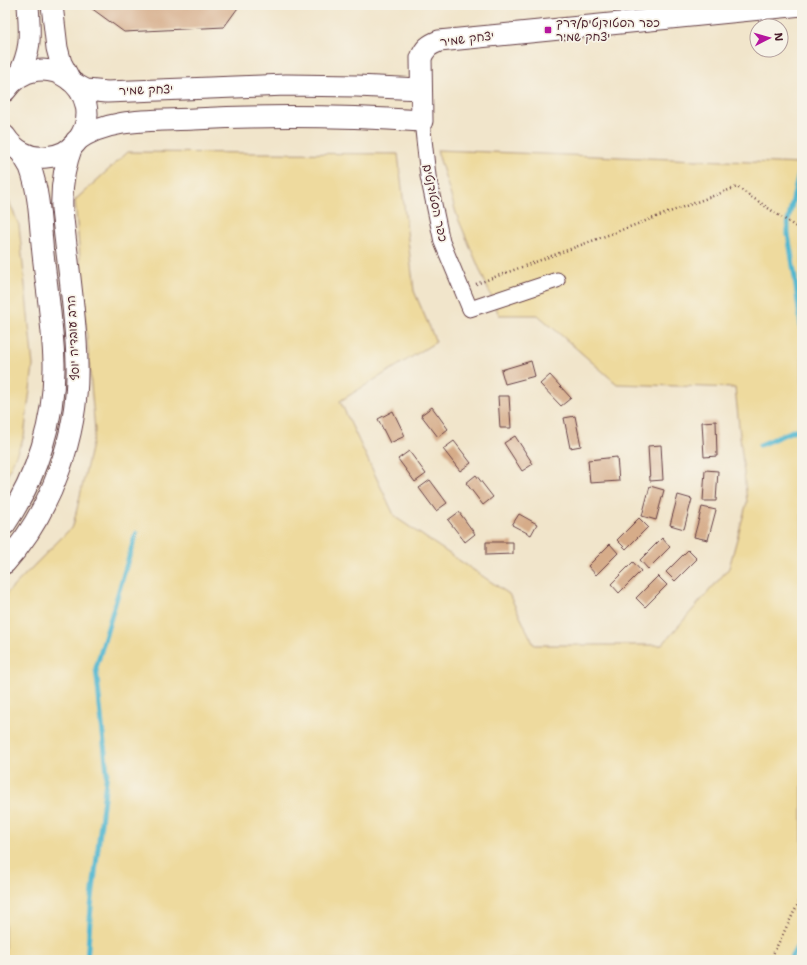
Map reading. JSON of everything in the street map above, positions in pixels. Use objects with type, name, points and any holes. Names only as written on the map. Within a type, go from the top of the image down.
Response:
[{"type":"main road","points":[[12,84],[26,61],[29,50],[30,37],[28,5]]},
{"type":"main road","name":"הרב עובדיה יוסף","points":[[5,562],[12,555],[35,522],[53,485],[66,447],[75,406],[77,364],[61,196],[64,173],[74,144],[85,123],[86,109],[82,96],[61,63],[57,48],[52,5]]},
{"type":"main road","name":"יצחק שמיר","points":[[12,84],[31,71],[45,70],[58,73],[86,90],[107,92],[286,84],[420,89],[421,58],[424,50],[430,44],[440,41],[802,5]]},
{"type":"main road","points":[[11,143],[33,156],[47,157],[61,154],[86,134],[128,123],[282,116],[354,117],[422,121],[420,89]]},
{"type":"main road","name":"הרב עובדיה יוסף","points":[[5,524],[15,510],[32,476],[44,441],[51,403],[54,364],[37,193],[29,166],[11,143]]},
{"type":"street","name":"כפר הסטודנטים","points":[[422,121],[428,176],[442,242],[463,289],[470,309],[557,280]]},
{"type":"path","points":[[463,289],[737,187],[802,230]]},
{"type":"path","points":[[770,960],[802,896]]},
{"type":"sand","points":[[437,150],[802,164],[802,960],[5,960],[5,595],[73,526],[95,431],[75,200],[128,152],[398,154],[414,291],[436,342],[340,401],[395,517],[509,594],[534,645],[662,645],[729,568],[747,502],[735,388],[617,384],[538,315],[499,315],[457,216]]},
{"type":"sand","points":[[5,192],[19,225],[33,366],[24,437],[5,480]]},
{"type":"building","points":[[87,5],[240,5],[224,27],[124,32]]},
{"type":"building","points":[[531,361],[535,376],[505,384],[501,370]]},
{"type":"building","points":[[550,375],[571,398],[561,406],[540,384]]},
{"type":"building","points":[[498,396],[509,396],[511,428],[500,428]]},
{"type":"building","points":[[432,407],[448,429],[438,437],[421,415]]},
{"type":"building","points":[[393,411],[405,436],[390,443],[378,419]]},
{"type":"building","points":[[575,416],[581,446],[570,448],[564,418]]},
{"type":"building","points":[[716,421],[717,456],[704,457],[702,422]]},
{"type":"building","points":[[515,436],[533,464],[522,471],[504,443]]},
{"type":"building","points":[[454,441],[471,463],[460,471],[443,449]]},
{"type":"building","points":[[661,445],[663,480],[650,481],[648,446]]},
{"type":"building","points":[[409,451],[426,474],[415,482],[398,459]]},
{"type":"building","points":[[617,457],[619,481],[590,483],[588,460]]},
{"type":"building","points":[[705,470],[718,471],[716,501],[703,501]]},
{"type":"building","points":[[476,475],[493,497],[483,505],[466,483]]},
{"type":"building","points":[[430,480],[447,503],[436,511],[419,488]]},
{"type":"building","points":[[650,486],[664,490],[656,520],[642,516]]},
{"type":"building","points":[[678,495],[692,499],[684,529],[670,525]]},
{"type":"building","points":[[702,507],[716,510],[708,540],[694,537]]},
{"type":"building","points":[[459,512],[475,534],[465,542],[448,520]]},
{"type":"building","points":[[519,514],[537,524],[531,535],[512,525]]},
{"type":"building","points":[[639,518],[648,527],[626,549],[617,540]]},
{"type":"building","points":[[662,538],[670,547],[648,569],[640,560]]},
{"type":"building","points":[[486,542],[513,542],[513,554],[486,555]]},
{"type":"building","points":[[610,544],[618,553],[596,575],[588,566]]},
{"type":"building","points":[[688,550],[697,559],[675,581],[666,572]]},
{"type":"building","points":[[633,562],[641,571],[619,593],[611,584]]},
{"type":"building","points":[[658,576],[667,585],[645,607],[636,598]]},
{"type":"waterway","points":[[800,169],[788,221],[788,234],[802,335]]},
{"type":"waterway","points":[[760,445],[802,427]]},
{"type":"waterway","points":[[87,960],[91,907],[107,772],[96,668],[136,533]]},
{"type":"waterway","points":[[790,960],[802,938]]},
{"type":"place","name":"כפר הסטודנטים/דרך יצחק שמיר","points":[[548,30]]}]
